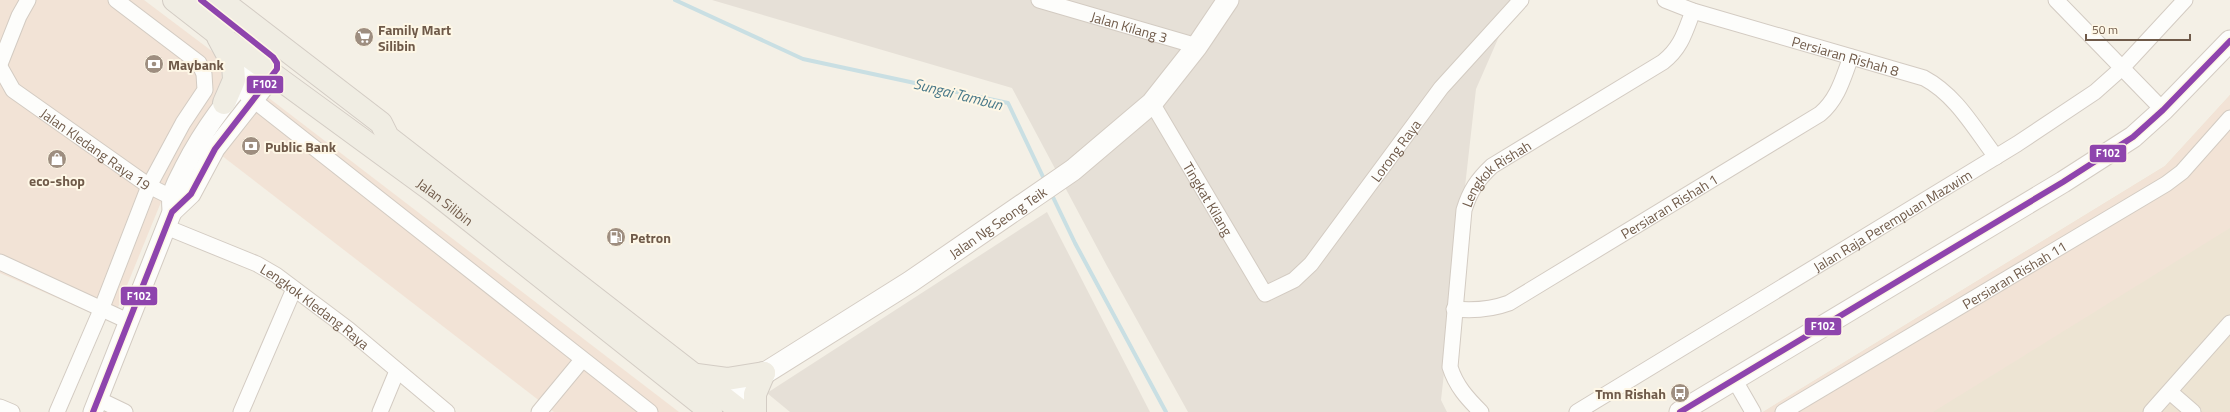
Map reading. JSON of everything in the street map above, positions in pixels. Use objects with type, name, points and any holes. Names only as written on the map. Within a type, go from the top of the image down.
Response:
[{"type":"main road","name":"Jalan Silibin","points":[[174,0],[215,32],[270,65],[434,192],[711,412]]},
{"type":"main road","points":[[201,0],[270,65],[376,133],[388,137]]},
{"type":"main road","name":"Jalan Silibin","points":[[220,0],[381,123],[388,137],[691,373],[733,409]]},
{"type":"main road","name":"Jalan Ng Seong Teik","points":[[733,409],[742,389],[764,373],[910,282],[1073,170],[1152,103],[1197,46],[1228,0]]},
{"type":"main road","points":[[215,32],[228,52],[233,65],[234,80],[230,95]]},
{"type":"main road","points":[[1680,412],[2063,182],[2133,137],[2163,110],[2230,41]]},
{"type":"main road","points":[[691,373],[705,377],[727,379],[764,373]]},
{"type":"main road","points":[[755,412],[755,394],[764,373]]},
{"type":"street","points":[[0,66],[19,16],[28,0]]},
{"type":"street","points":[[56,412],[101,310],[149,186],[183,122],[204,90],[204,74],[200,64],[116,0]]},
{"type":"street","name":"Jalan Kilang 3","points":[[1039,0],[1197,46]]},
{"type":"street","name":"Lorong Raya","points":[[1265,294],[1294,280],[1311,264],[1441,88],[1521,0]]},
{"type":"street","name":"Persiaran Rishah 8","points":[[1665,0],[1693,11],[1924,78],[1939,86],[1951,98],[1996,157]]},
{"type":"street","points":[[2056,0],[2163,110]]},
{"type":"street","name":"Jalan Raja Perempuan Mazwim","points":[[1577,412],[1996,157],[2095,92],[2122,68],[2185,0]]},
{"type":"street","name":"Lengkok Rishah","points":[[1481,412],[1463,394],[1454,380],[1450,367],[1464,210],[1469,192],[1477,179],[1492,166],[1664,62],[1675,53],[1681,44],[1693,11]]},
{"type":"street","name":"Persiaran Rishah 1","points":[[1454,309],[1476,311],[1494,308],[1509,303],[1820,114],[1831,105],[1837,95],[1851,57]]},
{"type":"street","points":[[125,412],[96,406],[130,322],[198,142],[230,95],[270,65]]},
{"type":"street","points":[[173,210],[191,194],[215,149],[241,115],[254,101],[270,65]]},
{"type":"street","name":"Jalan Kledang Raya 19","points":[[0,66],[6,91],[149,186],[173,210]]},
{"type":"street","points":[[230,95],[254,101],[582,360],[643,410]]},
{"type":"street","name":"Tingkat Kilang","points":[[1152,103],[1265,294]]},
{"type":"street","name":"Persiaran Rishah 11","points":[[1783,412],[2166,184],[2182,172],[2230,118]]},
{"type":"street","name":"Lengkok Kledang Raya","points":[[173,210],[276,275],[348,329],[397,372],[447,412]]},
{"type":"street","points":[[0,262],[101,310],[130,322]]},
{"type":"street","points":[[241,412],[294,289]]},
{"type":"street","points":[[2151,412],[2230,323]]},
{"type":"street","points":[[542,409],[582,360]]},
{"type":"street","points":[[380,412],[397,372]]},
{"type":"street","points":[[1734,379],[1753,412]]},
{"type":"street","points":[[2170,392],[2193,412]]},
{"type":"street","points":[[0,407],[12,412]]},
{"type":"shaded area","points":[[0,0],[144,0],[221,58],[222,88],[168,185],[112,322],[0,273]]},
{"type":"shaded area","points":[[712,0],[1515,0],[1476,89],[1441,400],[1447,412],[1188,412],[1107,266],[1012,88]]},
{"type":"shaded area","points":[[261,92],[679,412],[554,412],[217,152]]},
{"type":"shaded area","points":[[2230,95],[2230,412],[1763,412],[2165,166]]},
{"type":"shaded area","points":[[2230,95],[2230,228],[1933,412],[1763,412],[2165,166]]},
{"type":"shaded area","points":[[1047,212],[1150,412],[790,412],[767,393]]},
{"type":"waterway","name":"Sungai Tambun","points":[[675,0],[803,59],[1008,103],[1045,181]]},
{"type":"waterway","name":"Sungai Tambun","points":[[1051,193],[1075,243],[1166,412]]},
{"type":"transit line","name":"F102","points":[[93,412],[172,212],[191,194],[215,149],[277,69],[277,63],[273,57],[201,0]]},
{"type":"transit line","name":"F102","points":[[1680,412],[2063,182],[2133,137],[2163,110],[2230,41]]},
{"type":"place","name":"Family Mart Silibin","points":[[364,37]]},
{"type":"place","name":"Maybank","points":[[154,64]]},
{"type":"place","name":"Public Bank","points":[[251,146]]},
{"type":"place","name":"eco-shop","points":[[57,159]]},
{"type":"place","name":"Petron","points":[[616,237]]},
{"type":"place","name":"Tmn Rishah","points":[[1680,393]]}]
